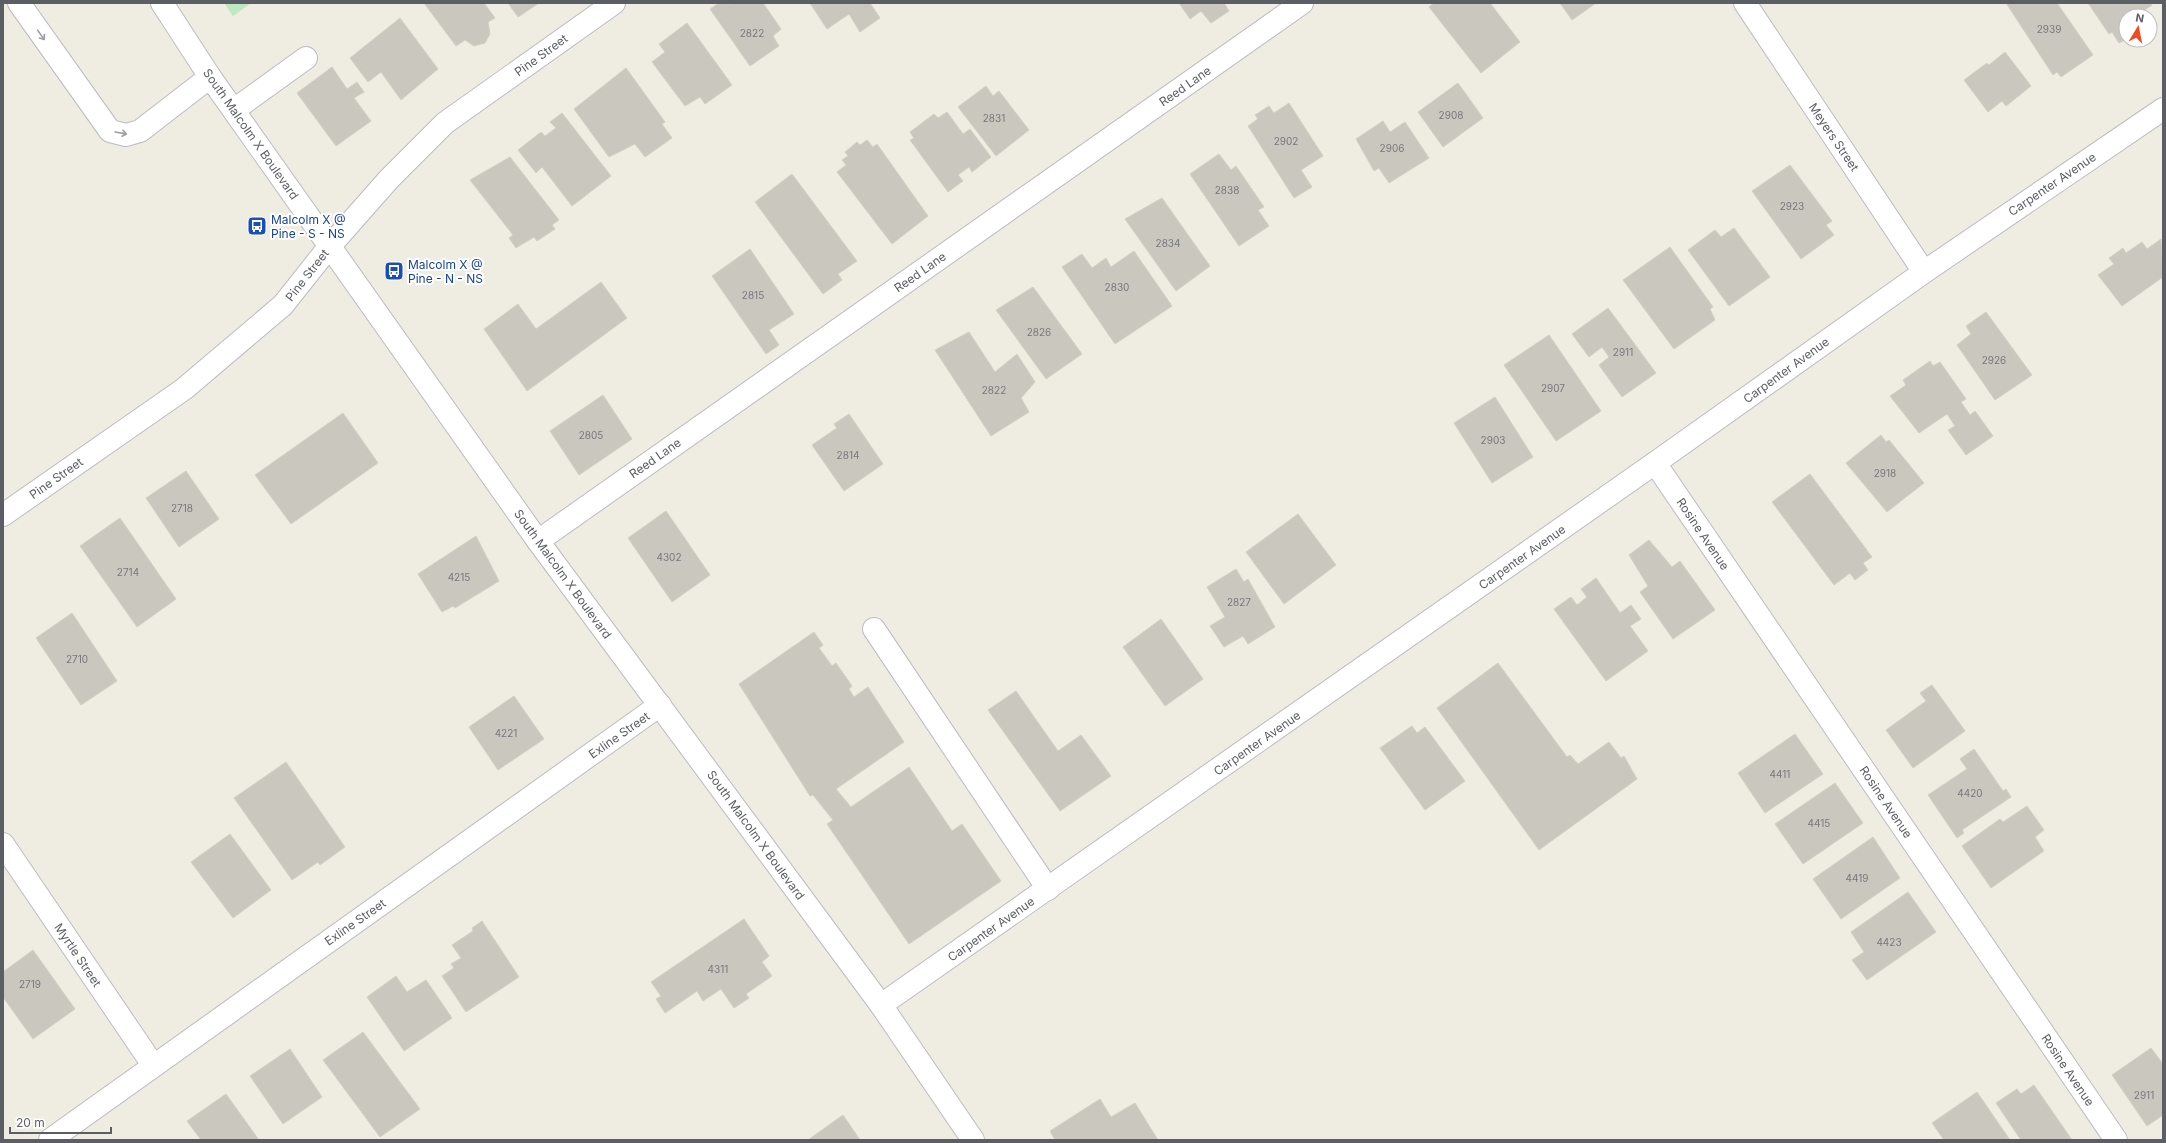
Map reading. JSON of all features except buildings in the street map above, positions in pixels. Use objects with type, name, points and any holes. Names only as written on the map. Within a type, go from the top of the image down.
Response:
[{"type":"street","points":[[18,3],[110,131],[126,135],[140,131],[210,76]]},
{"type":"street","name":"South Malcolm X Boulevard","points":[[162,3],[210,76],[329,247],[538,541],[880,1005],[973,1140]]},
{"type":"street","name":"Pine Street","points":[[3,515],[184,390],[283,306],[329,247],[388,179],[445,123],[614,3]]},
{"type":"street","name":"Reed Lane","points":[[538,541],[1302,3]]},
{"type":"street","name":"Meyers Street","points":[[1745,3],[1924,272]]},
{"type":"street","points":[[234,110],[306,58]]},
{"type":"street","name":"Carpenter Avenue","points":[[880,1005],[1655,464],[1924,272],[2163,109]]},
{"type":"street","name":"Rosine Avenue","points":[[1655,464],[2116,1140]]},
{"type":"street","points":[[874,629],[1048,889]]},
{"type":"street","name":"Exline Street","points":[[50,1140],[153,1065],[660,705]]},
{"type":"street","name":"Myrtle Street","points":[[3,844],[153,1065]]},
{"type":"green space","points":[[224,3],[251,3],[233,16]]},
{"type":"place","name":"Malcolm X @ Pine - S - NS","points":[[257,226]]},
{"type":"place","name":"Malcolm X @ Pine - N - NS","points":[[394,271]]}]
